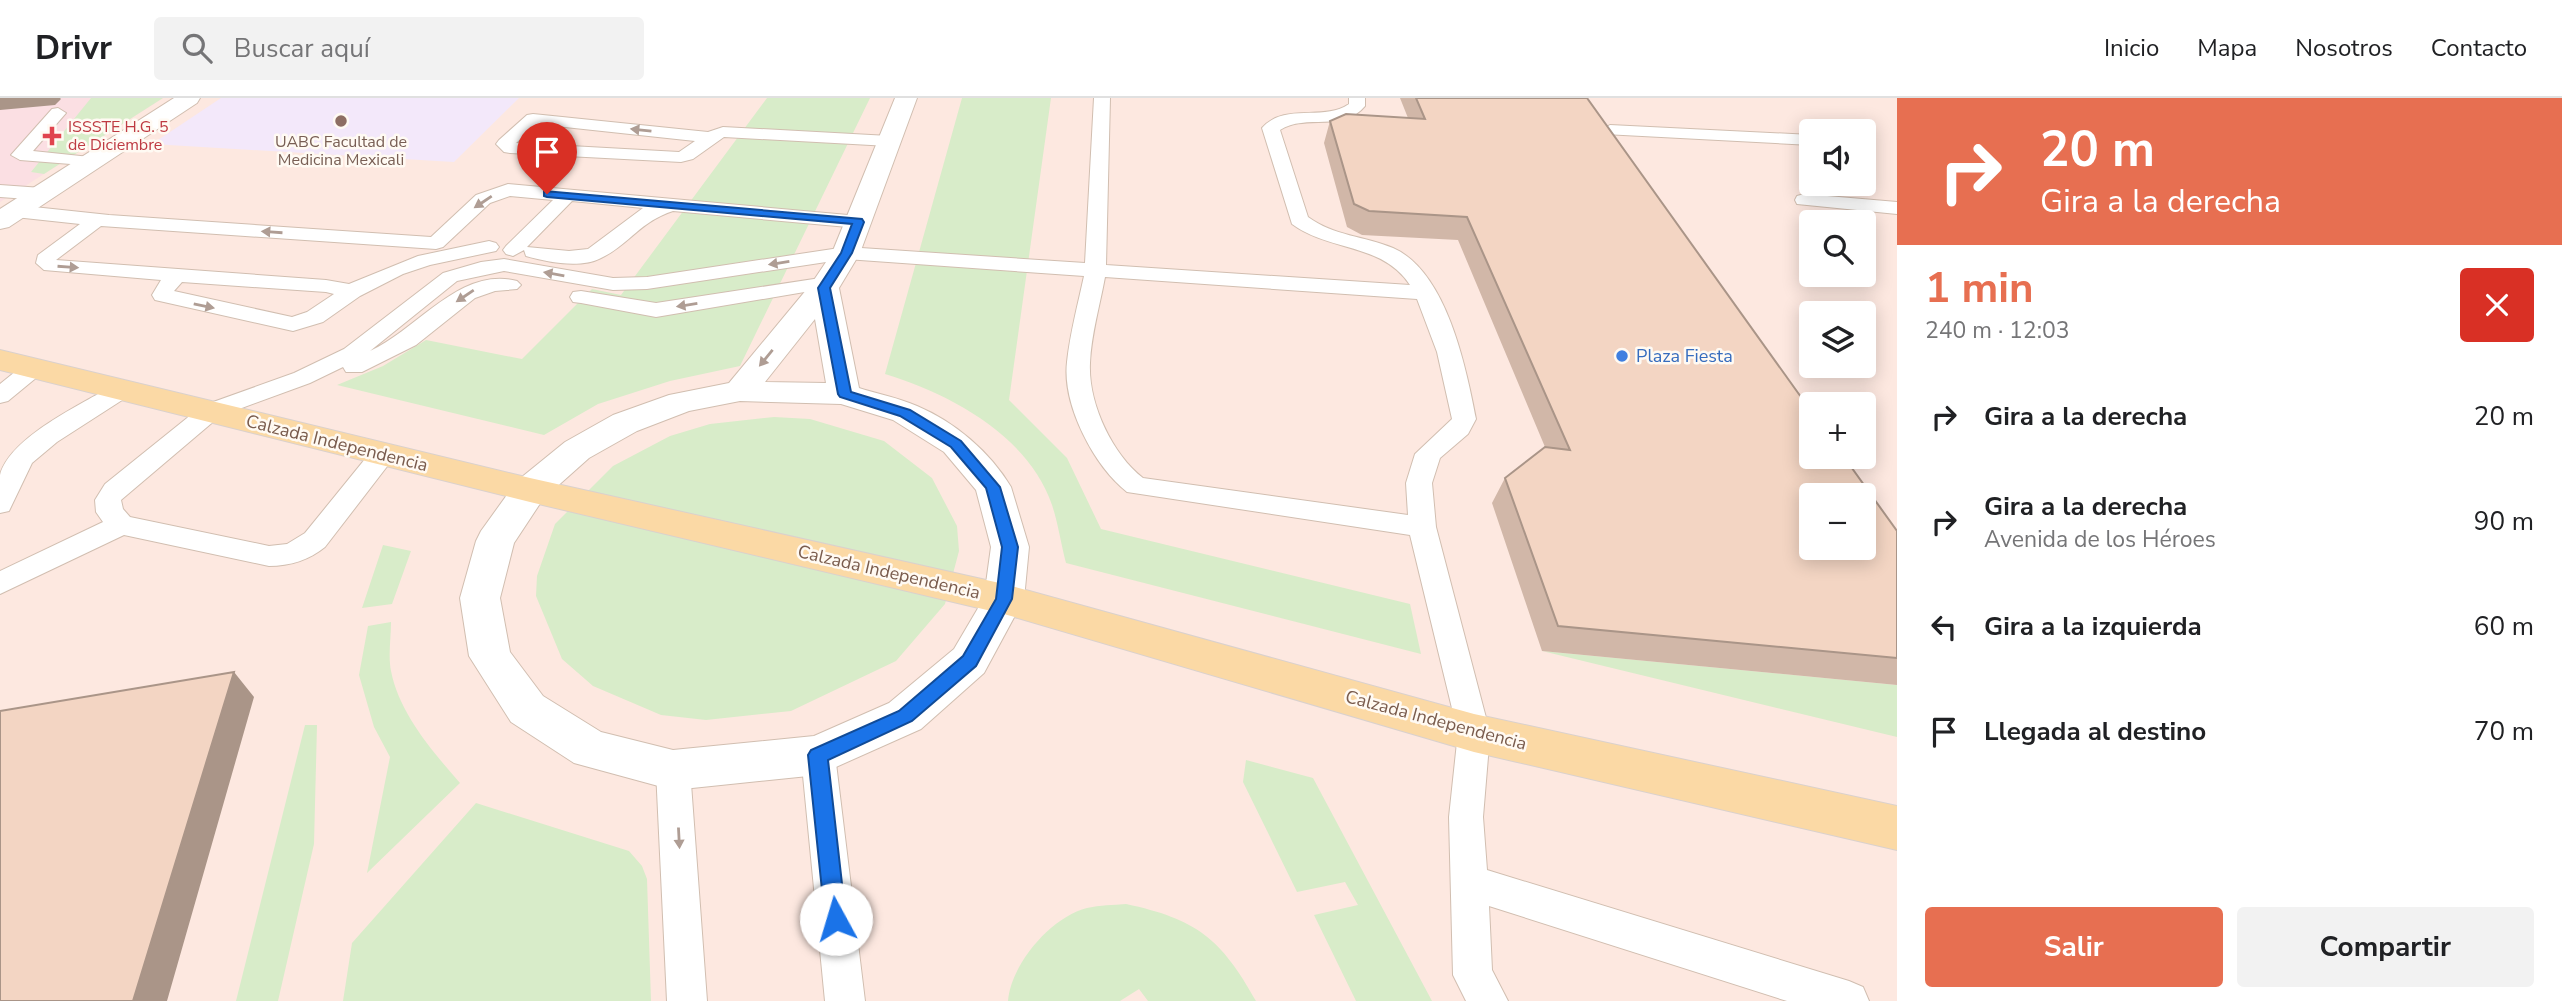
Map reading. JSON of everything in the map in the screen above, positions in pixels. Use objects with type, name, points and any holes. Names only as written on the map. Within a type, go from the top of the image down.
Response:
[{"type":"main road","name":"Calzada Independencia","points":[[17,364],[530,490],[1004,599],[1474,733],[1897,828]]},
{"type":"street","points":[[8,216],[189,98]]},
{"type":"street","points":[[740,391],[825,286],[846,253],[906,98]]},
{"type":"street","points":[[1602,119],[1631,161]]},
{"type":"street","points":[[825,286],[844,394]]},
{"type":"street","points":[[740,391],[844,394],[905,413],[956,444],[993,487],[1010,547],[1004,599],[969,661],[905,716],[818,755],[673,770],[590,749],[527,709],[490,656],[480,598],[495,541],[530,490],[577,450],[625,423],[681,402],[740,391]]},
{"type":"lane","points":[[1101,98],[1095,272],[1078,363],[1078,378],[1086,411],[1112,464],[1125,480],[1136,486],[1422,527]]},
{"type":"lane","points":[[1357,98],[1357,106],[1346,115],[1286,120],[1271,128],[1296,215],[1304,224],[1336,241],[1381,250],[1398,257],[1427,293],[1448,348],[1464,419],[1459,428],[1428,454],[1419,483],[1422,527],[1474,733],[1466,817],[1473,975],[1488,1001]]},
{"type":"lane","points":[[547,105],[506,142],[506,147],[681,157],[688,155],[708,137]]},
{"type":"lane","points":[[58,113],[20,155],[90,162]]},
{"type":"lane","points":[[533,119],[708,137],[729,132],[889,141]]},
{"type":"lane","points":[[1602,119],[1799,139]]},
{"type":"lane","points":[[436,243],[483,199],[508,190],[859,222]]},
{"type":"lane","points":[[0,191],[42,194]]},
{"type":"lane","points":[[513,250],[567,196]]},
{"type":"lane","points":[[1804,200],[1897,208]]},
{"type":"lane","points":[[8,216],[436,243],[582,257],[605,247],[647,214],[670,205]]},
{"type":"lane","points":[[97,220],[53,250],[45,259],[46,263],[51,266],[326,286],[352,291]]},
{"type":"lane","points":[[178,274],[164,289],[163,295],[293,324],[315,317],[352,291],[396,270],[425,260],[489,247]]},
{"type":"lane","points":[[121,525],[110,512],[108,500],[114,490],[224,415],[352,354],[450,277],[481,268],[504,265],[613,285],[647,283],[846,253],[1427,293]]},
{"type":"lane","points":[[582,257],[613,285]]},
{"type":"lane","points":[[224,415],[315,386],[405,342],[469,292],[483,285],[502,284],[656,310],[825,286]]},
{"type":"lane","points":[[0,396],[17,364]]},
{"type":"lane","points":[[0,504],[21,458],[48,436],[122,390]]},
{"type":"lane","points":[[0,583],[121,525],[269,556],[286,556],[302,551],[315,540],[383,454]]},
{"type":"lane","points":[[818,755],[845,1001]]},
{"type":"lane","points":[[673,770],[687,1001]]},
{"type":"lane","points":[[1471,884],[1849,1001]]},
{"type":"shaded area","points":[[0,98],[1897,98],[1897,1001],[0,1001]]},
{"type":"shaded area","name":"ISSSTE H.G. 5 de Diciembre","points":[[0,98],[163,98],[0,202]]},
{"type":"shaded area","name":"UABC Facultad de Medicina Mexicali","points":[[221,98],[519,98],[454,162],[152,144]]},
{"type":"green space","points":[[91,98],[163,98],[44,174],[31,172]]},
{"type":"green space","points":[[767,98],[870,98],[740,366],[670,381],[598,404],[544,435],[337,385],[383,366],[426,340],[522,359],[592,289],[621,295]]},
{"type":"green space","points":[[962,98],[1051,98],[1009,400],[1067,458],[1101,529],[1410,604],[1421,654],[1066,563],[1052,505],[1041,480],[1006,438],[960,406],[910,382],[885,374]]},
{"type":"green space","points":[[774,417],[810,419],[884,441],[932,478],[957,526],[959,551],[945,604],[896,661],[791,711],[706,720],[661,715],[593,686],[562,659],[536,596],[537,576],[555,524],[613,466],[670,436],[710,424]]},
{"type":"green space","points":[[383,545],[411,551],[392,604],[362,608]]},
{"type":"green space","points":[[391,622],[390,665],[401,702],[428,745],[460,783],[367,873],[390,757],[374,727],[359,675],[368,626]]},
{"type":"green space","points":[[1542,651],[1897,685],[1897,737]]},
{"type":"green space","points":[[305,725],[317,725],[314,844],[278,1001],[236,1001]]},
{"type":"green space","points":[[1246,760],[1313,778],[1432,1001],[1356,1001],[1314,915],[1358,905],[1345,882],[1297,892],[1243,782]]},
{"type":"green space","points":[[476,803],[629,851],[642,866],[647,879],[651,1001],[343,1001],[352,943]]},
{"type":"green space","points":[[1126,904],[1171,917],[1204,934],[1231,961],[1256,1001],[1148,1001],[1139,989],[1120,1001],[1008,1001],[1011,987],[1025,958],[1035,944],[1060,921],[1087,908]]},
{"type":"building","name":"Plaza Fiesta","points":[[1416,98],[1587,98],[1799,394],[1799,469],[1853,469],[1863,483],[1799,483],[1799,560],[1876,560],[1876,502],[1897,531],[1897,658],[1558,626],[1505,478],[1545,447],[1570,450],[1467,217],[1369,211],[1354,204],[1330,121],[1346,114],[1425,119]]},
{"type":"building","points":[[234,672],[133,1001],[0,1001],[0,711]]},
{"type":"place","name":"UABC Facultad de Medicina Mexicali","points":[[341,121]]},
{"type":"place","name":"ISSSTE H.G. 5 de Diciembre","points":[[52,136]]},
{"type":"place","name":"Plaza Fiesta","points":[[1622,356]]},
{"type":"route","points":[[547,194],[859,222],[846,253],[824,288],[844,394],[905,413],[956,444],[993,487],[1010,547],[1004,599],[969,661],[905,716],[818,755],[836,919]]}]
